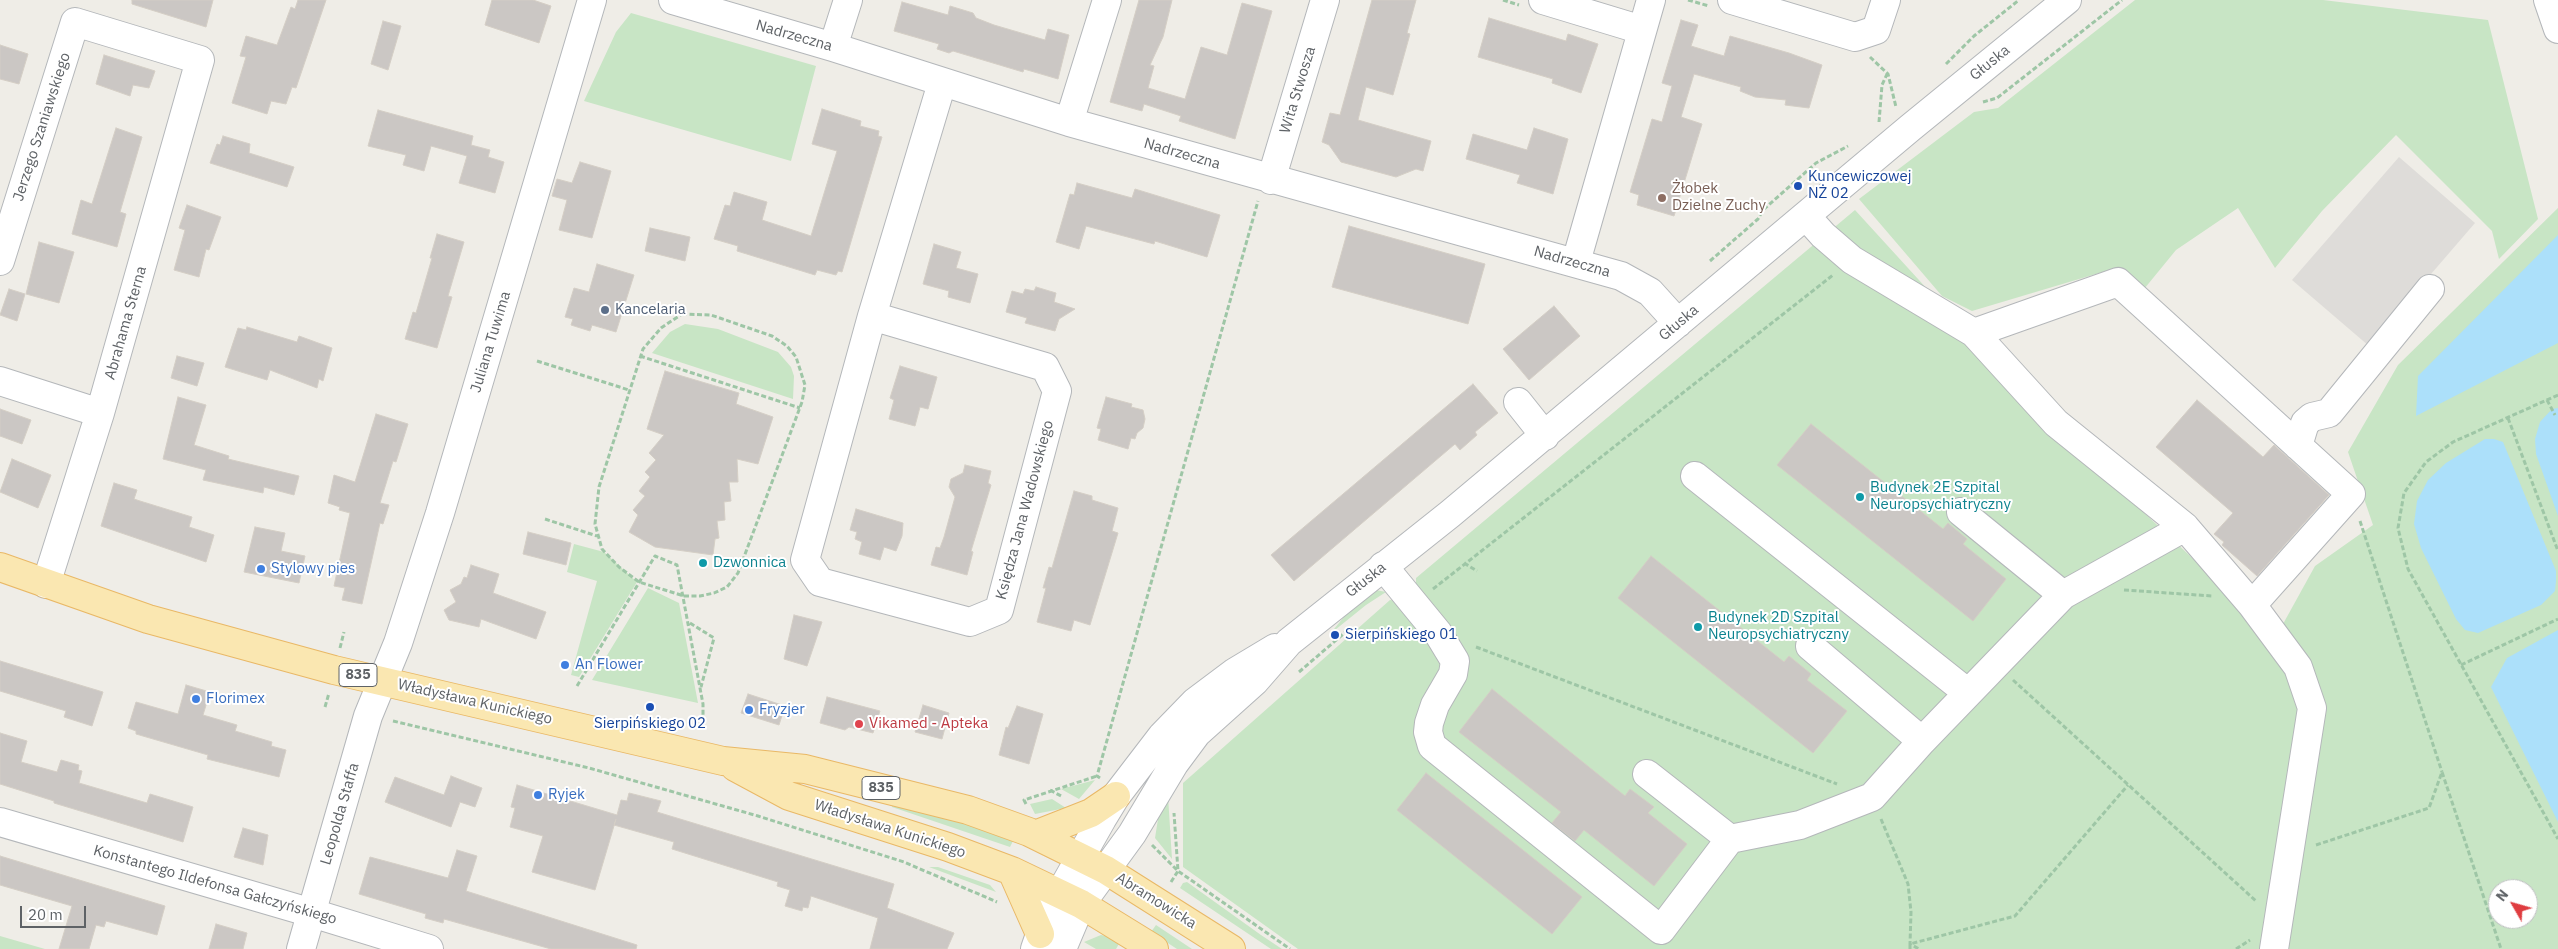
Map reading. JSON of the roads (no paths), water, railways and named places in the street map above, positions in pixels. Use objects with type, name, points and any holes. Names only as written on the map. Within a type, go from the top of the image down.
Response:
[{"type":"main road","name":"Władysława Kunickiego","points":[[0,567],[203,636],[382,681],[723,761],[805,769],[955,806],[1035,835],[1106,870]]},
{"type":"main road","name":"Władysława Kunickiego","points":[[723,761],[789,796],[948,847],[1012,871],[1071,898]]},
{"type":"main road","points":[[1035,835],[1091,813],[1109,788]]},
{"type":"main road","name":"Abramowicka","points":[[1106,870],[1231,949]]},
{"type":"main road","points":[[1012,871],[1038,941]]},
{"type":"main road","name":"835","points":[[1071,898],[1154,949]]},
{"type":"street","name":"Juliana Tuwima","points":[[382,681],[398,643],[440,513],[592,0]]},
{"type":"street","name":"Nadrzeczna","points":[[673,0],[834,47],[1069,122],[1271,180],[1576,262],[1621,276],[1643,287],[1678,323]]},
{"type":"street","points":[[834,47],[848,0]]},
{"type":"street","points":[[1069,122],[1107,0]]},
{"type":"street","name":"Wita Stwosza","points":[[1271,180],[1324,0]]},
{"type":"street","points":[[1543,0],[1642,30]]},
{"type":"street","points":[[1576,262],[1650,0]]},
{"type":"street","points":[[1732,0],[1854,37],[1876,30],[1886,0]]},
{"type":"street","name":"Głuska","points":[[1071,898],[1106,870],[1132,834],[1174,764],[1197,733],[1256,681],[1288,642],[1545,436],[1806,216],[2067,0]]},
{"type":"street","points":[[2548,0],[2558,29]]},
{"type":"street","name":"Abrahama Sterna","points":[[46,584],[100,413],[200,60],[75,22]]},
{"type":"street","name":"Jerzego Szaniawskiego","points":[[0,261],[75,22]]},
{"type":"street","name":"Księdza Jana Wadowskiego","points":[[872,316],[1045,367],[1057,391],[998,610],[970,622],[820,582],[804,560],[872,316],[942,83]]},
{"type":"street","points":[[1806,216],[1823,235],[1852,260],[1974,333],[2056,423],[2186,527],[2252,605],[2298,667],[2312,708],[2274,949]]},
{"type":"street","points":[[1974,333],[2118,282],[2351,494],[2252,605]]},
{"type":"street","points":[[2298,446],[2305,423],[2312,417],[2329,412],[2430,289]]},
{"type":"street","points":[[0,382],[100,413]]},
{"type":"street","points":[[1518,402],[1545,436]]},
{"type":"street","points":[[1696,476],[1968,693]]},
{"type":"street","points":[[1961,512],[2063,595]]},
{"type":"street","points":[[1383,566],[1438,633],[1455,661],[1454,674],[1435,705],[1429,723],[1428,732],[1432,746],[1661,930],[1730,839],[1800,825],[1872,797],[1922,741],[2063,595],[2186,527]]},
{"type":"street","name":"Głuska","points":[[1071,898],[1080,856],[1109,788],[1182,714],[1235,672],[1256,658],[1288,642]]},
{"type":"street","points":[[1810,646],[1922,741]]},
{"type":"street","name":"Leopolda Staffa","points":[[301,949],[368,716],[382,681]]},
{"type":"street","points":[[1647,774],[1730,839]]},
{"type":"street","name":"Konstantego Ildefonsa Gałczyńskiego","points":[[0,822],[312,912],[429,949]]},
{"type":"street","points":[[1038,941],[1071,898]]},
{"type":"street","points":[[1062,949],[1071,898]]},
{"type":"water","points":[[2558,235],[2558,343],[2416,416],[2418,376]]},
{"type":"water","points":[[2558,408],[2558,516],[2536,454],[2535,439],[2540,422],[2552,409]]},
{"type":"water","points":[[2485,439],[2503,442],[2556,571],[2556,581],[2555,591],[2541,605],[2478,633],[2465,630],[2456,619],[2421,548],[2414,524],[2417,501],[2428,480],[2446,463]]},
{"type":"water","points":[[2558,630],[2558,822],[2491,687],[2507,658]]},
{"type":"place","name":"Kuncewiczowej NŻ 02","points":[[1798,186]]},
{"type":"place","name":"Żłobek Dzielne Zuchy","points":[[1662,198]]},
{"type":"place","name":"Kancelaria","points":[[605,310]]},
{"type":"place","name":"Budynek 2E Szpital Neuropsychiatryczny","points":[[1860,497]]},
{"type":"place","name":"Dzwonnica","points":[[703,563]]},
{"type":"place","name":"Stylowy pies","points":[[261,569]]},
{"type":"place","name":"Budynek 2D Szpital Neuropsychiatryczny","points":[[1698,627]]},
{"type":"place","name":"Sierpińskiego 01","points":[[1335,635]]},
{"type":"place","name":"An Flower","points":[[565,665]]},
{"type":"place","name":"Florimex","points":[[196,699]]},
{"type":"place","name":"Sierpińskiego 02","points":[[650,707]]},
{"type":"place","name":"Fryzjer","points":[[749,710]]},
{"type":"place","name":"Vikamed - Apteka","points":[[859,724]]},
{"type":"place","name":"Ryjek","points":[[538,795]]}]
